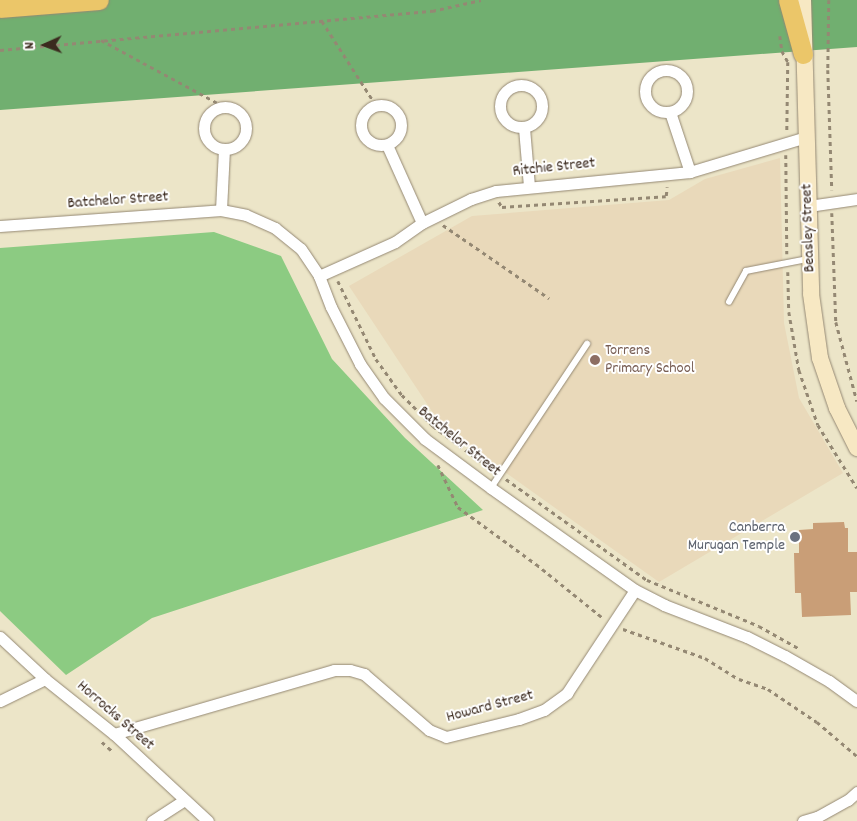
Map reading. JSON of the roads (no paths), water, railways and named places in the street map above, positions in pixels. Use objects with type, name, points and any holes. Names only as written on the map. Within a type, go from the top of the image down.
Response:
[{"type":"main road","points":[[0,8],[98,0]]},
{"type":"main road","points":[[788,0],[803,54]]},
{"type":"main road","name":"Beasley Street","points":[[803,0],[811,294],[820,358],[837,408],[857,448]]},
{"type":"street","points":[[376,105],[389,106],[399,116],[401,123],[398,136],[387,145],[374,145],[364,137],[361,131],[360,124],[365,112],[376,105]]},
{"type":"street","points":[[225,106],[238,111],[245,122],[246,128],[245,135],[237,146],[224,149],[210,143],[204,130],[207,116],[212,111],[225,106]]},
{"type":"street","points":[[670,112],[690,172]]},
{"type":"street","points":[[524,128],[529,186]]},
{"type":"street","name":"Ritchie Street","points":[[319,276],[395,242],[422,223],[496,191],[529,186],[690,172],[806,137]]},
{"type":"street","points":[[387,145],[422,223]]},
{"type":"street","points":[[221,210],[224,149]]},
{"type":"street","points":[[808,206],[857,199]]},
{"type":"street","name":"Batchelor Street","points":[[0,226],[221,210],[246,215],[275,228],[301,250],[319,276],[331,307],[365,371],[404,419],[455,462],[635,590],[664,605],[747,637],[829,681],[857,701]]},
{"type":"street","name":"Howard Street","points":[[114,734],[334,670],[350,670],[364,674],[429,730],[446,737],[519,719],[544,710],[567,693],[635,590]]},
{"type":"street","name":"Horrocks Street","points":[[0,637],[45,678],[114,734],[208,821]]},
{"type":"street","points":[[0,700],[45,678]]},
{"type":"street","points":[[803,821],[817,817],[857,792]]},
{"type":"street","points":[[152,821],[184,800]]},
{"type":"lane","points":[[729,302],[746,271],[810,259]]},
{"type":"lane","points":[[491,488],[587,344]]},
{"type":"place","name":"Torrens Primary School","points":[[595,360]]},
{"type":"place","name":"Canberra Murugan Temple","points":[[795,537]]}]
